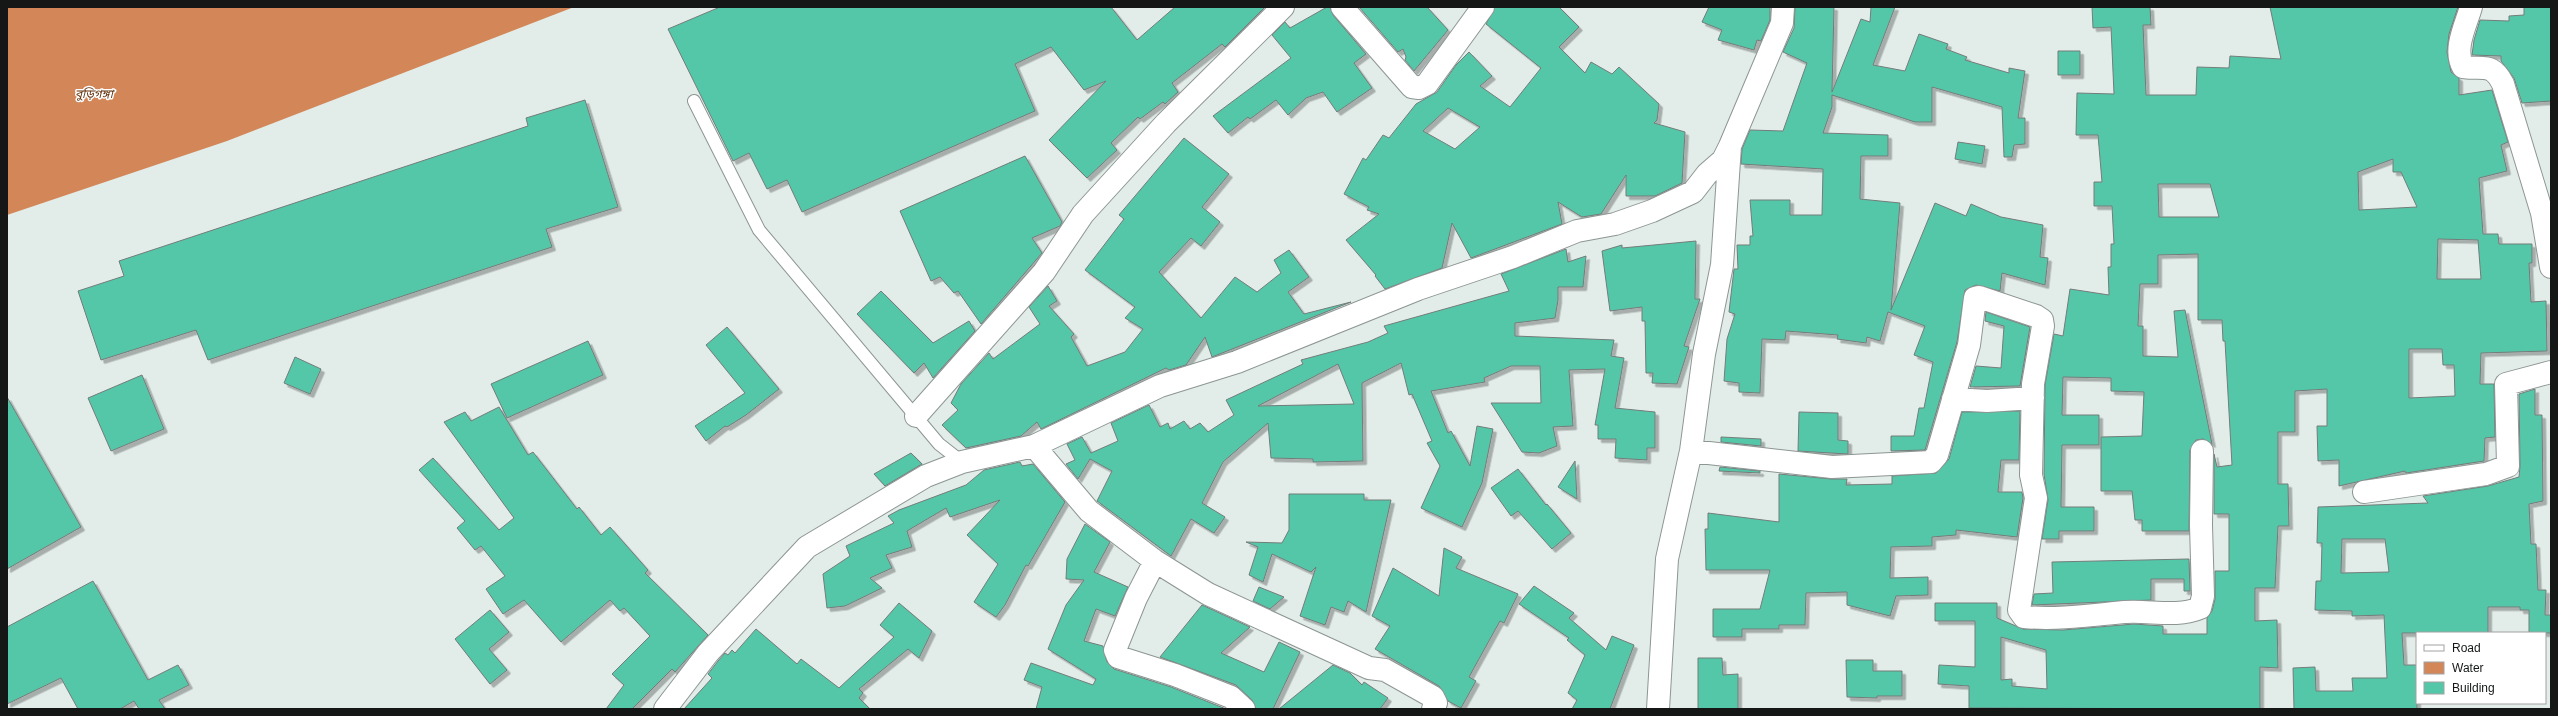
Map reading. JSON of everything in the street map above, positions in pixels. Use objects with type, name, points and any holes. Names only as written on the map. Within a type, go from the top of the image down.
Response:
[{"type":"street","points":[[916,416],[1044,272],[1083,214],[1166,124],[1283,7]]},
{"type":"street","points":[[1342,7],[1412,87],[1419,88],[1426,84],[1483,7]]},
{"type":"street","points":[[665,709],[708,653],[807,547],[926,476],[962,462],[1034,446],[1160,386],[1237,362],[1418,289],[1513,257],[1577,231],[1615,224],[1652,211],[1693,192],[1706,174],[1722,160],[1730,146],[1782,23],[1783,7]]},
{"type":"street","points":[[2471,7],[2459,50],[2460,60],[2463,67],[2492,69],[2498,74],[2503,84],[2542,214],[2551,267]]},
{"type":"street","points":[[1658,709],[1667,560],[1691,452],[1704,354],[1722,265],[1730,146]]},
{"type":"street","points":[[1691,452],[1832,467],[1931,462],[1937,455],[1969,345],[1976,297],[2027,312],[2042,320],[2043,326],[2033,384],[2031,475],[2036,498],[2019,610],[2024,616],[2074,617],[2147,612],[2184,613],[2200,608],[2203,596],[2200,524],[2202,451]]},
{"type":"street","points":[[2364,492],[2486,474],[2508,466],[2506,384],[2551,372]]},
{"type":"street","points":[[1953,399],[1986,401],[2033,398]]},
{"type":"street","points":[[1034,446],[1089,511],[1155,561],[1208,594],[1369,668],[1385,670],[1433,697],[1436,704],[1433,709]]},
{"type":"street","points":[[1155,561],[1136,598],[1115,650],[1118,657],[1175,675],[1231,697],[1244,709]]},
{"type":"lane","points":[[694,101],[759,230],[939,444],[962,462]]},
{"type":"water","name":"বুড়িগঙ্গা","points":[[7,7],[574,7],[227,141],[7,215]]},
{"type":"building","points":[[720,7],[1111,7],[1137,40],[1175,7],[1265,7],[1225,47],[1222,44],[1172,83],[1178,92],[1165,104],[1163,102],[1140,119],[1138,117],[1111,143],[1117,150],[1087,178],[1049,140],[1106,81],[1084,90],[1051,47],[1015,64],[1035,111],[802,212],[787,180],[767,189],[749,153],[733,161],[668,29]]},
{"type":"building","points":[[1327,7],[1330,7],[1333,15],[1366,54],[1354,63],[1372,88],[1337,112],[1323,92],[1306,98],[1288,115],[1276,100],[1250,119],[1248,117],[1228,133],[1213,116],[1291,58],[1272,35],[1285,22],[1290,28]]},
{"type":"building","points":[[1359,7],[1427,7],[1448,30],[1414,71],[1405,60],[1406,57],[1403,49],[1398,52]]},
{"type":"building","points":[[1495,7],[1559,7],[1579,27],[1559,47],[1585,73],[1591,62],[1612,74],[1619,67],[1659,104],[1657,120],[1654,123],[1685,132],[1682,183],[1655,196],[1626,196],[1626,175],[1601,214],[1582,217],[1558,202],[1562,224],[1471,258],[1452,223],[1442,268],[1385,289],[1375,276],[1376,275],[1346,240],[1379,214],[1367,210],[1369,207],[1344,194],[1363,158],[1366,160],[1383,135],[1389,138],[1416,104],[1437,92],[1456,65],[1469,52],[1492,76],[1480,86],[1510,107],[1541,68],[1486,24]],"holes":[[[1448,108],[1480,127],[1455,149],[1423,131]]]},
{"type":"building","points":[[1709,7],[1770,7],[1770,20],[1761,41],[1757,40],[1754,50],[1718,40],[1722,30],[1702,22]]},
{"type":"building","points":[[1795,7],[1834,7],[1832,92],[1861,19],[1870,22],[1871,7],[1895,7],[1873,65],[1905,71],[1919,34],[1948,44],[1946,49],[1967,57],[1965,60],[2009,73],[2009,68],[2025,71],[2018,118],[2025,118],[2025,144],[2014,145],[2012,157],[2004,157],[2002,107],[1932,87],[1932,122],[1915,122],[1832,95],[1832,107],[1823,133],[1888,135],[1888,156],[1861,156],[1860,199],[1900,203],[1891,310],[1935,203],[1966,216],[1971,204],[2001,217],[2043,225],[2040,257],[2048,258],[2045,285],[2002,273],[2000,291],[1976,285],[1965,290],[1957,342],[1925,450],[1891,451],[1891,436],[1914,436],[1919,408],[1924,408],[1933,362],[1914,355],[1925,326],[1888,312],[1880,341],[1867,337],[1866,343],[1837,339],[1838,335],[1786,331],[1785,340],[1762,339],[1760,393],[1739,392],[1739,383],[1724,381],[1727,339],[1735,314],[1729,312],[1734,269],[1738,269],[1737,245],[1750,245],[1750,236],[1753,236],[1750,200],[1790,200],[1790,215],[1822,215],[1823,169],[1741,164],[1742,149],[1750,130],[1783,131],[1807,63],[1783,52],[1794,28]]},
{"type":"building","points":[[2092,7],[2150,7],[2151,25],[2143,25],[2146,95],[2196,95],[2197,67],[2229,68],[2230,56],[2281,59],[2270,7],[2458,7],[2449,34],[2447,52],[2451,72],[2459,78],[2459,95],[2492,90],[2508,142],[2501,145],[2507,171],[2479,178],[2483,234],[2498,234],[2499,244],[2532,244],[2532,263],[2529,263],[2531,302],[2546,301],[2547,351],[2481,353],[2480,384],[2494,384],[2495,437],[2485,438],[2484,461],[2406,473],[2405,471],[2339,486],[2339,460],[2318,461],[2317,426],[2327,426],[2327,389],[2295,391],[2295,432],[2278,432],[2278,484],[2288,484],[2289,526],[2278,526],[2275,588],[2255,588],[2255,621],[2277,620],[2278,668],[2260,667],[2260,709],[1969,708],[1969,686],[1938,684],[1939,665],[1975,667],[1975,621],[1935,621],[1935,603],[1997,603],[1997,618],[2023,629],[2063,630],[2134,624],[2163,626],[2163,634],[2207,634],[2207,618],[2212,611],[2215,599],[2215,571],[2229,571],[2229,514],[2214,514],[2214,454],[2217,467],[2232,465],[2225,341],[2223,341],[2222,320],[2198,320],[2198,254],[2158,255],[2158,284],[2140,284],[2138,326],[2143,326],[2143,356],[2178,357],[2174,311],[2185,310],[2212,444],[2203,439],[2196,440],[2190,450],[2189,531],[2142,531],[2142,520],[2135,520],[2132,491],[2101,491],[2101,437],[2142,436],[2144,392],[2111,391],[2111,378],[2063,377],[2062,415],[2099,415],[2099,445],[2062,445],[2061,507],[2094,507],[2094,531],[2059,531],[2059,539],[2042,539],[2048,500],[2044,474],[2045,385],[2054,334],[2063,336],[2070,289],[2109,295],[2108,267],[2111,267],[2111,244],[2114,244],[2112,206],[2094,206],[2094,182],[2102,182],[2098,135],[2076,135],[2077,93],[2114,94],[2111,27],[2093,28]],"holes":[[[2393,159],[2393,172],[2401,172],[2417,207],[2359,210],[2358,172]],[[2158,184],[2210,184],[2219,217],[2159,217]],[[2438,239],[2478,240],[2481,279],[2437,279]],[[2409,349],[2442,349],[2443,365],[2454,365],[2455,396],[2409,398]],[[2001,637],[2046,650],[2047,689],[2012,686],[2012,679],[2001,680]]]},
{"type":"building","points":[[2524,7],[2551,7],[2551,101],[2522,103],[2514,78],[2501,61],[2501,56],[2472,55],[2474,40],[2480,20],[2509,21],[2509,16],[2524,15]]},
{"type":"building","points":[[2058,51],[2080,51],[2080,75],[2058,75]]},
{"type":"building","points":[[585,100],[618,207],[546,229],[552,247],[208,360],[196,330],[101,360],[78,291],[124,276],[119,261],[528,126],[526,118]]},
{"type":"building","points":[[1184,138],[1229,174],[1202,207],[1220,222],[1201,246],[1191,238],[1159,272],[1201,318],[1235,277],[1257,292],[1281,273],[1274,260],[1289,250],[1309,277],[1288,292],[1304,314],[1351,302],[1212,357],[1205,337],[1186,365],[1169,370],[1166,368],[1041,429],[1037,422],[1021,436],[966,448],[942,425],[958,410],[951,403],[961,384],[989,353],[993,359],[1040,324],[1029,307],[1048,286],[1057,301],[1049,306],[1074,334],[1071,337],[1087,366],[1125,352],[1143,329],[1125,318],[1135,307],[1085,270],[1124,219],[1119,215]]},
{"type":"building","points":[[1958,142],[1985,146],[1982,164],[1955,159]]},
{"type":"building","points":[[1025,156],[1062,222],[1060,226],[1032,238],[1042,253],[981,324],[958,291],[954,293],[940,277],[931,281],[900,211]]},
{"type":"building","points":[[1696,241],[1695,299],[1700,299],[1684,346],[1689,347],[1677,384],[1652,383],[1653,373],[1646,373],[1645,321],[1642,321],[1642,307],[1610,311],[1602,251],[1622,245],[1622,248]]},
{"type":"building","points":[[1566,249],[1568,262],[1586,256],[1583,287],[1558,287],[1558,300],[1555,318],[1515,323],[1515,336],[1614,340],[1611,356],[1624,358],[1615,408],[1655,412],[1655,448],[1647,448],[1647,460],[1615,458],[1616,439],[1598,439],[1598,425],[1595,425],[1605,369],[1569,370],[1573,426],[1553,427],[1557,446],[1539,453],[1522,452],[1491,403],[1541,403],[1540,366],[1511,366],[1484,378],[1485,382],[1431,391],[1448,433],[1451,431],[1470,466],[1477,426],[1493,429],[1482,483],[1462,527],[1421,508],[1440,466],[1427,443],[1432,441],[1412,394],[1409,395],[1401,363],[1362,383],[1363,461],[1313,462],[1313,459],[1271,458],[1268,423],[1223,462],[1202,503],[1225,517],[1214,533],[1191,519],[1171,556],[1097,501],[1112,471],[1090,459],[1078,479],[1066,464],[1075,460],[1067,444],[1082,437],[1091,453],[1118,441],[1111,423],[1149,405],[1160,427],[1168,423],[1170,429],[1184,421],[1190,429],[1200,423],[1208,432],[1234,415],[1226,400],[1303,364],[1301,360],[1368,342],[1388,333],[1384,326],[1509,291],[1501,274]],"holes":[[[1338,364],[1354,404],[1258,406]]]},
{"type":"building","points":[[881,291],[933,343],[969,321],[975,331],[933,378],[924,363],[914,373],[857,314]]},
{"type":"building","points":[[1986,312],[2030,327],[2020,386],[1970,387],[1976,366],[2001,368],[2004,326],[1985,321]]},
{"type":"building","points":[[727,327],[779,389],[746,415],[727,427],[725,426],[706,441],[695,426],[745,393],[706,345]]},
{"type":"building","points":[[588,341],[603,375],[507,418],[491,384]]},
{"type":"building","points":[[295,357],[321,369],[310,394],[284,383]]},
{"type":"building","points":[[142,375],[164,429],[111,451],[88,398]]},
{"type":"building","points":[[2535,389],[2535,415],[2542,415],[2543,501],[2529,504],[2531,544],[2536,544],[2538,590],[2546,590],[2545,615],[2551,615],[2551,633],[2529,632],[2529,610],[2520,610],[2520,607],[2488,607],[2488,632],[2402,633],[2404,665],[2416,665],[2417,709],[2294,709],[2293,668],[2315,667],[2316,691],[2353,691],[2352,678],[2387,678],[2384,615],[2352,616],[2352,611],[2315,610],[2316,581],[2321,581],[2322,543],[2317,543],[2318,507],[2428,503],[2423,496],[2488,486],[2519,477],[2519,394]],"holes":[[[2342,539],[2385,539],[2389,572],[2341,573]]]},
{"type":"building","points":[[7,397],[81,527],[7,569]]},
{"type":"building","points":[[499,407],[528,455],[533,452],[577,509],[579,507],[601,535],[610,527],[648,570],[645,573],[708,635],[675,672],[672,669],[632,709],[606,709],[624,685],[612,674],[650,636],[624,608],[620,611],[610,600],[561,642],[524,600],[503,614],[486,589],[505,576],[481,546],[475,550],[457,528],[465,521],[419,470],[433,458],[499,530],[514,518],[444,422],[465,412],[471,421]]},
{"type":"building","points":[[2020,411],[2019,460],[2001,460],[1998,492],[2022,492],[2023,498],[2017,537],[1956,530],[1956,535],[1932,537],[1932,546],[1891,547],[1890,578],[1928,577],[1928,595],[1896,596],[1890,616],[1847,605],[1847,592],[1806,593],[1805,625],[1779,625],[1779,629],[1742,629],[1742,637],[1713,637],[1713,609],[1760,609],[1770,570],[1706,570],[1705,529],[1708,529],[1708,513],[1779,522],[1779,474],[1847,479],[1846,485],[1892,484],[1892,476],[1936,473],[1949,459],[1962,412]]},
{"type":"building","points":[[1799,412],[1838,413],[1838,440],[1848,441],[1848,454],[1798,451]]},
{"type":"building","points":[[1721,437],[1761,439],[1761,446],[1721,442]]},
{"type":"building","points":[[911,453],[922,464],[885,486],[874,474]]},
{"type":"building","points":[[1575,461],[1577,499],[1558,487]]},
{"type":"building","points":[[1020,462],[1022,466],[1033,464],[1065,502],[1028,566],[1026,565],[1005,605],[996,617],[974,602],[998,564],[967,535],[1000,500],[950,517],[946,508],[907,531],[912,547],[886,555],[892,568],[870,578],[882,588],[845,606],[827,608],[823,574],[850,556],[846,546],[894,523],[888,516],[899,510],[966,485],[984,470]]},
{"type":"building","points":[[1720,467],[1760,471],[1760,473],[1719,471]]},
{"type":"building","points":[[1518,469],[1546,505],[1547,504],[1571,533],[1552,549],[1518,511],[1511,516],[1491,488]]},
{"type":"building","points":[[1289,494],[1364,494],[1364,500],[1391,500],[1366,612],[1348,601],[1344,612],[1331,607],[1325,625],[1300,616],[1316,567],[1311,572],[1272,554],[1263,582],[1249,575],[1258,547],[1246,542],[1282,543],[1289,530]]},
{"type":"building","points":[[1085,524],[1110,542],[1094,572],[1128,587],[1115,616],[1096,609],[1084,641],[1103,646],[1107,662],[1114,669],[1171,687],[1226,709],[1036,709],[1042,687],[1024,680],[1031,663],[1093,685],[1096,679],[1048,649],[1066,605],[1084,580],[1066,579],[1067,559]]},
{"type":"building","points":[[1444,548],[1462,557],[1456,568],[1518,594],[1504,623],[1500,621],[1469,677],[1476,681],[1461,708],[1448,701],[1439,686],[1375,649],[1390,626],[1372,616],[1393,568],[1439,596]]},
{"type":"building","points":[[2189,559],[2190,591],[2184,591],[2184,579],[2151,579],[2151,600],[2032,605],[2034,594],[2053,593],[2052,562]]},
{"type":"building","points":[[93,581],[148,680],[178,665],[189,685],[159,700],[165,709],[139,709],[134,701],[120,709],[78,709],[61,678],[7,704],[7,627]]},
{"type":"building","points":[[1534,586],[1574,613],[1569,618],[1606,650],[1612,636],[1634,645],[1610,709],[1572,709],[1577,700],[1568,693],[1585,655],[1567,640],[1569,638],[1519,604]]},
{"type":"building","points":[[1259,587],[1284,597],[1270,609],[1253,601]]},
{"type":"building","points":[[899,603],[932,631],[919,658],[908,649],[859,689],[863,693],[859,698],[870,709],[684,709],[712,678],[708,674],[725,653],[728,655],[732,650],[735,653],[756,629],[797,664],[801,659],[839,688],[894,637],[880,625]]},
{"type":"building","points":[[1202,605],[1250,627],[1221,653],[1264,672],[1279,642],[1300,652],[1273,709],[1256,709],[1252,700],[1236,685],[1160,657]]},
{"type":"building","points":[[490,610],[509,632],[489,649],[507,670],[490,684],[455,639]]},
{"type":"building","points":[[1698,658],[1722,658],[1723,675],[1738,674],[1738,709],[1698,709]]},
{"type":"building","points":[[1846,660],[1873,660],[1873,671],[1902,671],[1902,696],[1877,696],[1877,698],[1847,697]]},
{"type":"building","points":[[1333,665],[1350,673],[1362,685],[1364,682],[1388,698],[1380,709],[1279,709]]}]
